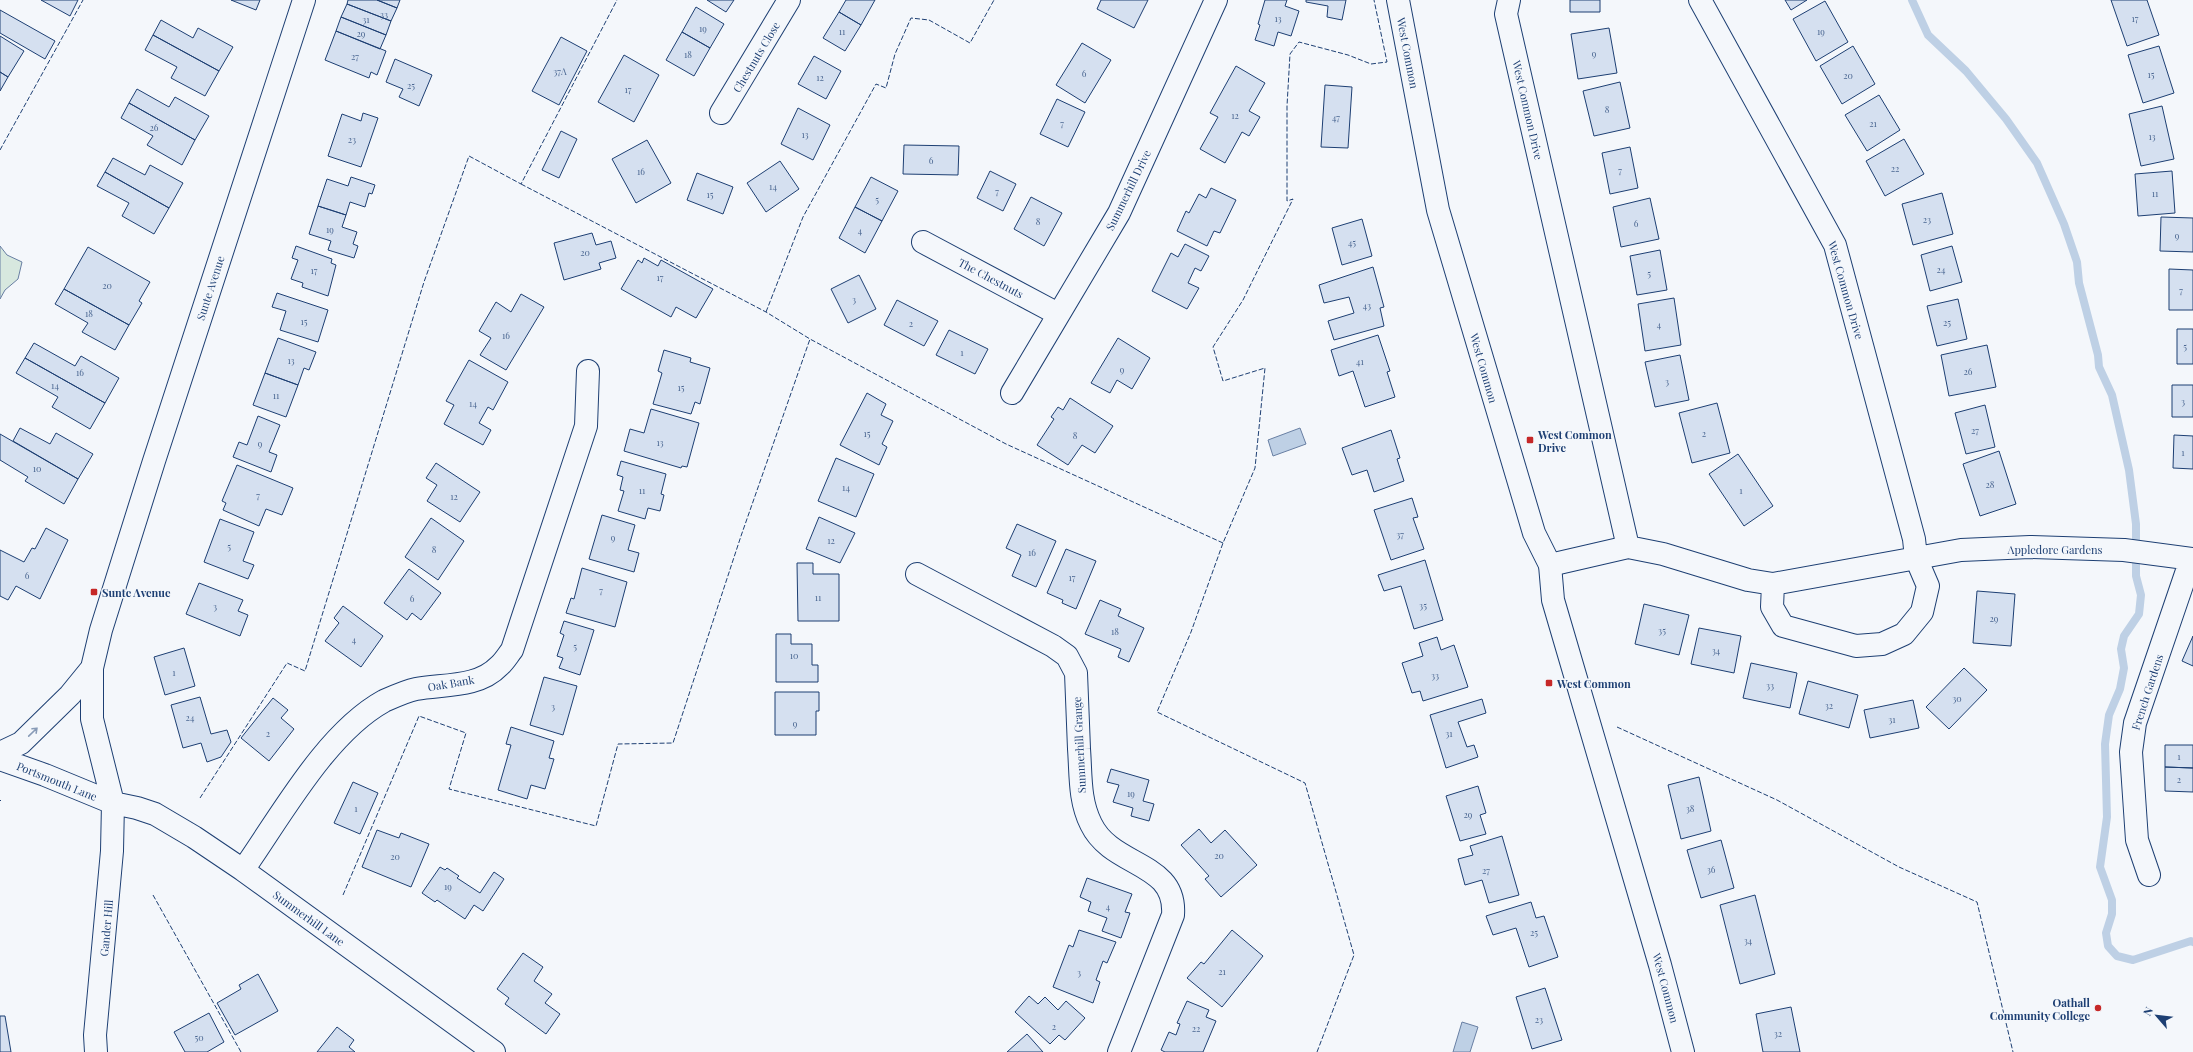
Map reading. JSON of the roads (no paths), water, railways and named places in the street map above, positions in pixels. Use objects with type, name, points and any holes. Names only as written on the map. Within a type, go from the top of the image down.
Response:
[{"type":"street","name":"Sunte Avenue","points":[[113,804],[92,719],[92,668],[101,630],[154,461],[304,0]]},
{"type":"street","name":"Chestnuts Close","points":[[721,113],[789,0]]},
{"type":"street","name":"Summerhill Drive","points":[[1012,393],[1119,213],[1216,0]]},
{"type":"street","name":"West Common","points":[[1398,0],[1438,210],[1534,533],[1550,565],[1553,600],[1660,965],[1683,1052]]},
{"type":"street","name":"West Common Drive","points":[[1509,0],[1506,14],[1628,547]]},
{"type":"street","name":"West Common Drive","points":[[1700,0],[1835,245],[1914,539],[1916,558],[1928,586],[1922,612],[1904,634],[1882,644],[1856,646],[1783,626],[1772,607],[1773,584]]},
{"type":"street","name":"The Chestnuts","points":[[923,242],[1058,314]]},
{"type":"street","name":"Oak Bank","points":[[243,870],[320,760],[340,736],[360,717],[385,701],[414,690],[458,684],[482,678],[498,667],[512,650],[586,426],[588,371]]},
{"type":"street","points":[[1550,565],[1628,547],[1663,554],[1748,580],[1773,584],[1916,558]]},
{"type":"street","name":"Appledore Gardens","points":[[1916,558],[1961,550],[2030,547],[2124,550],[2192,559]]},
{"type":"street","name":"French Gardens","points":[[2149,875],[2137,840],[2130,752],[2135,723],[2192,559]]},
{"type":"street","name":"Summerhill Grange","points":[[917,574],[1053,646],[1067,656],[1076,673],[1082,798],[1091,824],[1104,843],[1120,855],[1152,872],[1162,880],[1170,890],[1174,903],[1174,915],[1119,1052]]},
{"type":"street","name":"Sunte Avenue","points":[[0,753],[21,743],[70,695],[92,668]]},
{"type":"street","name":"Portsmouth Lane","points":[[0,759],[74,786],[113,804]]},
{"type":"street","name":"Summerhill Lane","points":[[113,804],[137,808],[155,814],[194,837],[243,870],[494,1052]]},
{"type":"street","name":"Gander Hill","points":[[96,1052],[95,1035],[112,851],[113,804]]},
{"type":"water","points":[[1300,428],[1306,444],[1273,456],[1268,440]]},
{"type":"water","points":[[1462,1022],[1478,1027],[1470,1052],[1453,1052]]},
{"type":"waterway","points":[[1912,0],[1928,35],[1966,71],[2006,119],[2037,163],[2064,224],[2077,262],[2079,283],[2098,355],[2099,367],[2112,395],[2129,470],[2136,524],[2136,576],[2141,595],[2139,614],[2124,636],[2121,649],[2124,668],[2120,689],[2109,715],[2105,744],[2107,817],[2100,867],[2112,900],[2112,914],[2106,933],[2108,946],[2117,956],[2133,960],[2191,941],[2193,942]]},
{"type":"place","name":"West Common Drive","points":[[1530,440]]},
{"type":"place","name":"Sunte Avenue","points":[[94,592]]},
{"type":"place","name":"West Common","points":[[1549,683]]},
{"type":"place","name":"Oathall Community College","points":[[2098,1008]]}]
